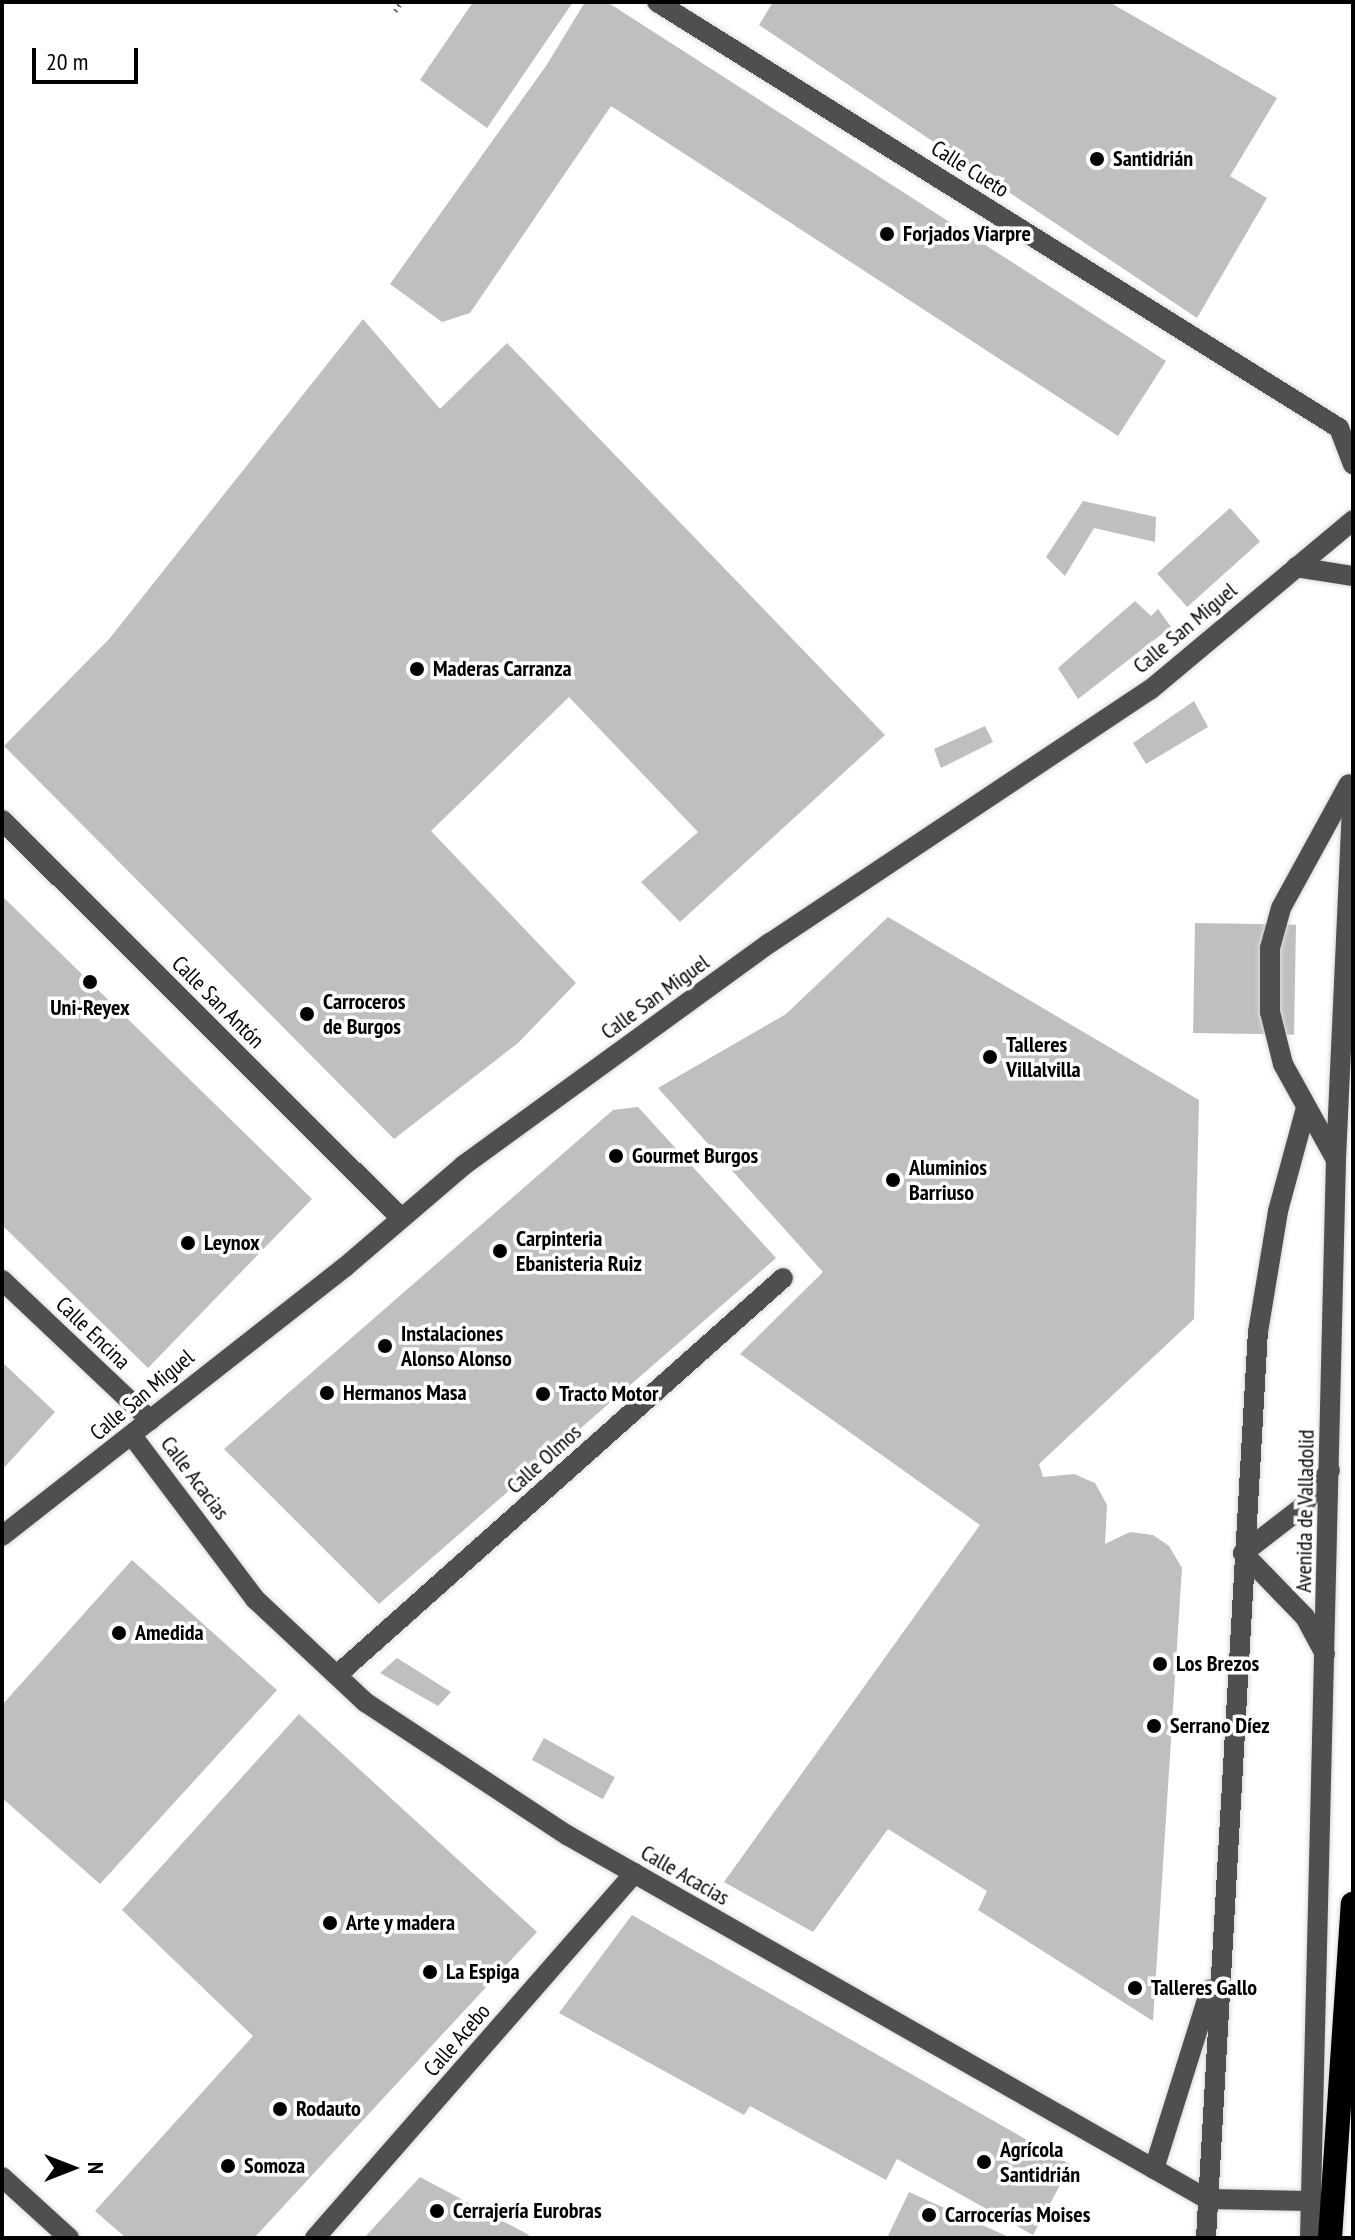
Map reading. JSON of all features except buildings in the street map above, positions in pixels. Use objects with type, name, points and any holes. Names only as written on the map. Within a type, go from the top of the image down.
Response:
[{"type":"highway","points":[[1330,2238],[1353,1904]]},
{"type":"lane","name":"Calle Cueto","points":[[657,2],[1346,428]]},
{"type":"lane","points":[[1346,428],[1353,464]]},
{"type":"lane","name":"Calle San Miguel","points":[[2,1536],[133,1437],[464,1165],[770,943],[1150,690],[1353,520]]},
{"type":"lane","points":[[1296,567],[1353,576]]},
{"type":"lane","points":[[1336,1159],[1283,1064],[1270,1012],[1270,948],[1281,908],[1353,777]]},
{"type":"lane","name":"Avenida de Valladolid","points":[[1310,2238],[1336,1159],[1353,785]]},
{"type":"lane","name":"Calle San Antón","points":[[2,820],[401,1218]]},
{"type":"lane","points":[[1206,2238],[1258,1332],[1278,1211],[1306,1108]]},
{"type":"lane","name":"Calle Olmos","points":[[337,1675],[783,1278]]},
{"type":"lane","name":"Calle Encina","points":[[2,1280],[150,1420]]},
{"type":"lane","name":"Calle Acacias","points":[[133,1437],[255,1599],[365,1702],[634,1873],[1207,2199],[1311,2201]]},
{"type":"lane","points":[[1243,1553],[1300,1509],[1330,1470]]},
{"type":"lane","points":[[1243,1553],[1305,1617],[1325,1654]]},
{"type":"lane","name":"Calle Acebo","points":[[315,2238],[634,1873]]},
{"type":"lane","points":[[1154,2169],[1220,1960]]},
{"type":"lane","points":[[2,2177],[69,2238]]},
{"type":"path","points":[[395,11],[401,2]]},
{"type":"place","name":"Santidrián","points":[[1097,159]]},
{"type":"place","name":"Forjados Viarpre","points":[[887,234]]},
{"type":"place","name":"Maderas Carranza","points":[[417,669]]},
{"type":"place","name":"Uni-Reyex","points":[[90,982]]},
{"type":"place","name":"Carroceros de Burgos","points":[[307,1014]]},
{"type":"place","name":"Talleres Villalvilla","points":[[990,1057]]},
{"type":"place","name":"Gourmet Burgos","points":[[616,1156]]},
{"type":"place","name":"Aluminios Barriuso","points":[[893,1180]]},
{"type":"place","name":"Leynox","points":[[188,1243]]},
{"type":"place","name":"Carpinteria Ebanisteria Ruiz","points":[[500,1251]]},
{"type":"place","name":"Instalaciones Alonso Alonso","points":[[385,1346]]},
{"type":"place","name":"Hermanos Masa","points":[[327,1393]]},
{"type":"place","name":"Tracto Motor","points":[[543,1394]]},
{"type":"place","name":"Amedida","points":[[119,1633]]},
{"type":"place","name":"Los Brezos","points":[[1160,1664]]},
{"type":"place","name":"Serrano Díez","points":[[1154,1726]]},
{"type":"place","name":"Arte y madera","points":[[330,1923]]},
{"type":"place","name":"La Espiga","points":[[430,1972]]},
{"type":"place","name":"Talleres Gallo","points":[[1135,1988]]},
{"type":"place","name":"Rodauto","points":[[280,2109]]},
{"type":"place","name":"Agrícola Santidrián","points":[[984,2162]]},
{"type":"place","name":"Somoza","points":[[228,2166]]},
{"type":"place","name":"Cerrajería Eurobras","points":[[437,2211]]},
{"type":"place","name":"Carrocerías Moises","points":[[929,2215]]}]
